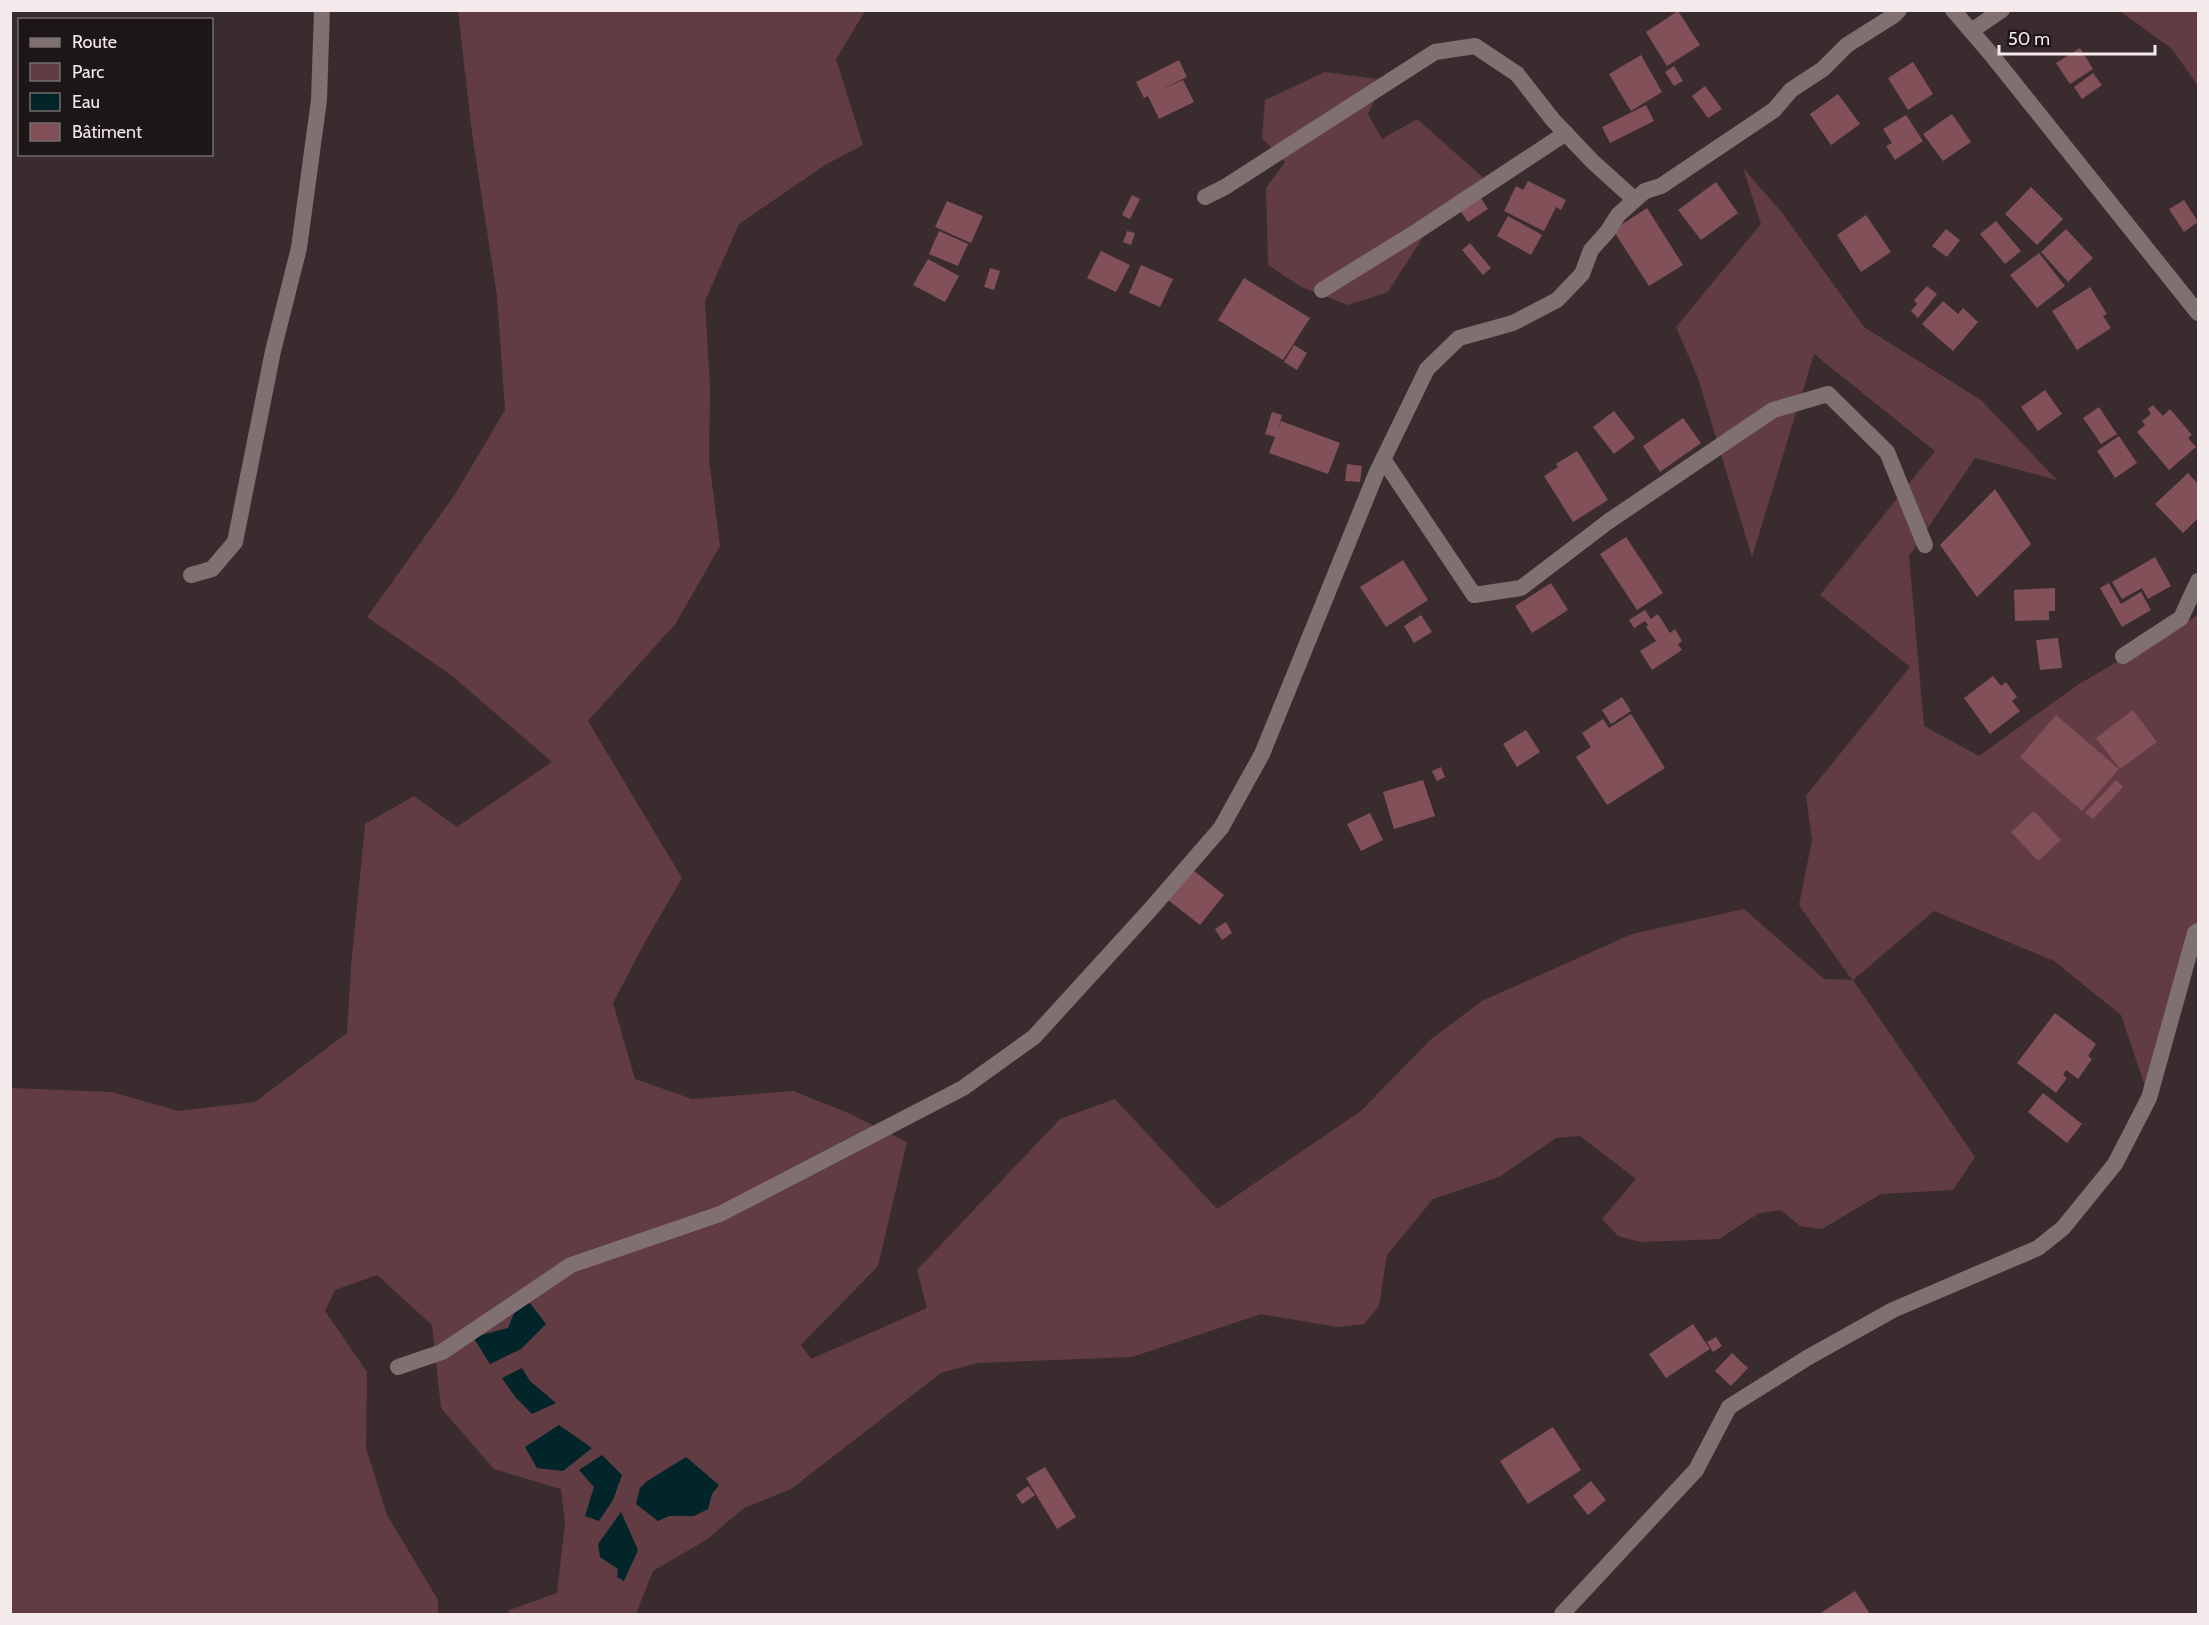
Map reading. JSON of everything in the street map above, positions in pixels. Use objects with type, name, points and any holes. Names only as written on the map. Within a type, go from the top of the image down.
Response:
[{"type":"street","points":[[191,575],[212,568],[235,542],[273,351],[299,248],[319,100],[322,10]]},
{"type":"street","points":[[398,1367],[442,1352],[571,1265],[720,1214],[963,1088],[1034,1037],[1221,828],[1262,754],[1383,459],[1427,369],[1459,338],[1513,323],[1557,300],[1582,274],[1591,250],[1608,231],[1618,215],[1634,199],[1645,191],[1661,186],[1774,110],[1791,90],[1823,69],[1847,45],[1899,10]]},
{"type":"street","points":[[1953,10],[2199,313]]},
{"type":"street","points":[[1971,32],[2002,10]]},
{"type":"street","points":[[1205,197],[1225,187],[1435,52],[1475,46],[1516,74],[1593,162],[1634,199]]},
{"type":"street","points":[[1322,290],[1419,230],[1566,133]]},
{"type":"street","points":[[1383,459],[1474,595],[1521,588],[1609,521],[1773,410],[1828,394],[1887,452],[1925,545]]},
{"type":"street","points":[[2123,656],[2181,618],[2199,581]]},
{"type":"street","points":[[1562,1614],[1696,1470],[1729,1407],[1807,1358],[1893,1310],[2038,1248],[2063,1228],[2115,1164],[2149,1098],[2195,933],[2199,931]]},
{"type":"green space","points":[[458,11],[865,11],[836,59],[863,145],[825,165],[739,224],[705,301],[710,388],[709,460],[720,546],[676,623],[588,721],[682,878],[613,1003],[635,1079],[692,1099],[793,1091],[846,1112],[907,1142],[878,1266],[801,1345],[811,1359],[927,1308],[917,1270],[1060,1119],[1115,1099],[1217,1209],[1361,1111],[1430,1040],[1482,1001],[1632,934],[1744,909],[1824,979],[1852,980],[1799,905],[1812,840],[1806,796],[1910,667],[1820,595],[1935,451],[1814,354],[1752,557],[1698,378],[1676,327],[1761,224],[1743,168],[1783,214],[1864,327],[1981,400],[2057,480],[1975,458],[1909,556],[1924,726],[1979,756],[2079,684],[2198,615],[2198,931],[2149,1098],[2121,1015],[2054,961],[1934,911],[1853,980],[1975,1157],[1953,1190],[1881,1194],[1822,1229],[1800,1226],[1781,1210],[1759,1213],[1719,1239],[1641,1242],[1618,1236],[1602,1219],[1636,1179],[1580,1136],[1556,1138],[1499,1177],[1433,1199],[1387,1255],[1379,1306],[1364,1324],[1337,1327],[1261,1314],[1132,1357],[977,1363],[941,1373],[791,1489],[744,1508],[706,1540],[653,1571],[636,1614],[507,1614],[509,1610],[557,1593],[565,1523],[561,1489],[494,1469],[441,1408],[432,1325],[377,1275],[335,1290],[325,1311],[367,1372],[366,1448],[387,1515],[438,1600],[438,1614],[11,1614],[11,1088],[112,1092],[178,1111],[255,1102],[347,1033],[365,824],[414,796],[457,827],[552,762],[451,675],[367,617],[454,496],[505,410],[497,296],[472,133]]},
{"type":"green space","points":[[2120,11],[2198,11],[2198,86],[2172,49]]},
{"type":"green space","points":[[1325,72],[1384,80],[1368,114],[1382,139],[1417,119],[1486,180],[1430,226],[1388,292],[1348,305],[1301,287],[1268,265],[1266,188],[1285,162],[1262,138],[1265,100]]},
{"type":"water","points":[[530,1303],[546,1324],[521,1349],[490,1364],[473,1337],[508,1328],[516,1308]]},
{"type":"water","points":[[522,1368],[530,1381],[556,1403],[532,1414],[516,1398],[502,1378]]},
{"type":"water","points":[[559,1425],[592,1448],[563,1471],[537,1468],[525,1447]]},
{"type":"water","points":[[602,1455],[622,1475],[613,1500],[599,1521],[585,1516],[594,1487],[579,1470]]},
{"type":"water","points":[[686,1457],[719,1485],[712,1494],[708,1509],[694,1516],[669,1516],[658,1521],[636,1504],[640,1488]]},
{"type":"water","points":[[621,1512],[638,1550],[624,1581],[617,1577],[618,1569],[600,1557],[598,1544]]},
{"type":"building","points":[[1678,11],[1700,45],[1667,66],[1646,32]]},
{"type":"building","points":[[2080,48],[2093,69],[2070,84],[2056,63]]},
{"type":"building","points":[[1641,55],[1662,92],[1631,111],[1609,74]]},
{"type":"building","points":[[1179,60],[1187,77],[1160,90],[1183,80],[1194,102],[1159,119],[1148,96],[1144,98],[1136,82]]},
{"type":"building","points":[[1913,62],[1933,94],[1908,110],[1888,78]]},
{"type":"building","points":[[1674,66],[1683,81],[1674,86],[1665,72]]},
{"type":"building","points":[[2093,73],[2102,85],[2082,99],[2074,87]]},
{"type":"building","points":[[1705,86],[1722,109],[1708,118],[1692,96]]},
{"type":"building","points":[[1838,94],[1860,124],[1831,145],[1810,114]]},
{"type":"building","points":[[1646,105],[1654,121],[1610,143],[1602,127]]},
{"type":"building","points":[[1952,114],[1971,142],[1943,161],[1923,134]]},
{"type":"building","points":[[1906,115],[1923,141],[1895,160],[1886,146],[1892,143],[1883,129]]},
{"type":"building","points":[[1528,181],[1566,200],[1561,210],[1556,207],[1544,231],[1504,211],[1516,186],[1523,190]]},
{"type":"building","points":[[1716,182],[1738,213],[1701,240],[1678,210]]},
{"type":"building","points":[[2031,187],[2063,219],[2037,245],[2005,214]]},
{"type":"building","points":[[1132,195],[1140,199],[1130,219],[1122,215]]},
{"type":"building","points":[[1479,195],[1488,209],[1468,222],[1459,209]]},
{"type":"building","points":[[2184,200],[2198,222],[2184,232],[2169,209]]},
{"type":"building","points":[[947,201],[983,216],[971,243],[935,227]]},
{"type":"building","points":[[1647,208],[1683,265],[1649,286],[1613,230]]},
{"type":"building","points":[[1866,215],[1891,252],[1861,272],[1837,235]]},
{"type":"building","points":[[1508,216],[1542,235],[1531,255],[1497,236]]},
{"type":"building","points":[[1996,221],[2021,251],[2005,264],[1980,234]]},
{"type":"building","points":[[1946,229],[1960,240],[1947,257],[1932,246]]},
{"type":"building","points":[[2066,229],[2093,258],[2068,282],[2041,252]]},
{"type":"building","points":[[939,231],[968,244],[958,266],[929,254]]},
{"type":"building","points":[[1127,231],[1135,233],[1131,245],[1123,242]]},
{"type":"building","points":[[1470,243],[1491,268],[1483,275],[1462,250]]},
{"type":"building","points":[[1101,251],[1130,265],[1116,292],[1087,278]]},
{"type":"building","points":[[2039,253],[2065,286],[2037,308],[2010,275]]},
{"type":"building","points":[[928,259],[959,276],[945,302],[913,285]]},
{"type":"building","points":[[1141,265],[1173,279],[1160,307],[1129,293]]},
{"type":"building","points":[[990,268],[1000,271],[994,290],[984,287]]},
{"type":"building","points":[[1244,278],[1310,318],[1283,360],[1218,320]]},
{"type":"building","points":[[1927,286],[1937,294],[1918,318],[1911,311],[1917,304],[1914,300]]},
{"type":"building","points":[[2090,287],[2107,314],[2103,316],[2111,328],[2077,350],[2052,311]]},
{"type":"building","points":[[1943,301],[1958,314],[1963,308],[1978,322],[1953,351],[1922,324]]},
{"type":"building","points":[[1294,345],[1307,353],[1297,370],[1284,362]]},
{"type":"building","points":[[2045,390],[2062,414],[2038,431],[2021,407]]},
{"type":"building","points":[[2153,405],[2163,416],[2170,409],[2192,435],[2188,438],[2196,447],[2169,470],[2137,432],[2145,425],[2142,421],[2151,414],[2148,409]]},
{"type":"building","points":[[2099,407],[2117,434],[2101,444],[2083,418]]},
{"type":"building","points":[[1614,411],[1635,438],[1614,454],[1593,427]]},
{"type":"building","points":[[1272,412],[1282,415],[1278,430],[1281,421],[1340,443],[1328,474],[1269,453],[1275,437],[1265,434]]},
{"type":"building","points":[[1683,418],[1701,443],[1660,472],[1643,446]]},
{"type":"building","points":[[2119,436],[2137,463],[2115,478],[2097,451]]},
{"type":"building","points":[[1577,451],[1608,500],[1573,522],[1544,476],[1558,467],[1556,464]]},
{"type":"building","points":[[1347,464],[1362,466],[1360,482],[1345,481]]},
{"type":"building","points":[[2188,473],[2198,484],[2198,518],[2183,533],[2155,504]]},
{"type":"building","points":[[1995,489],[2031,544],[1977,597],[1940,545]]},
{"type":"building","points":[[1626,537],[1663,593],[1637,610],[1600,554]]},
{"type":"building","points":[[2155,557],[2171,586],[2148,599],[2142,588],[2122,599],[2112,582]]},
{"type":"building","points":[[1403,560],[1428,600],[1386,627],[1360,587]]},
{"type":"building","points":[[1551,583],[1568,610],[1532,633],[1515,606]]},
{"type":"building","points":[[2109,583],[2121,604],[2141,592],[2151,610],[2122,627],[2100,588]]},
{"type":"building","points":[[2055,588],[2055,611],[2049,611],[2049,620],[2015,621],[2014,590]]},
{"type":"building","points":[[1645,610],[1651,619],[1658,614],[1670,633],[1675,629],[1682,641],[1678,644],[1682,650],[1652,670],[1640,651],[1656,641],[1646,627],[1648,625],[1645,621],[1634,628],[1629,620]]},
{"type":"building","points":[[1421,615],[1432,632],[1414,643],[1404,626]]},
{"type":"building","points":[[2058,638],[2062,668],[2040,670],[2036,640]]},
{"type":"building","points":[[1993,676],[2001,686],[2006,682],[2017,697],[2012,701],[2020,711],[1990,734],[1964,698]]},
{"type":"building","points":[[1622,697],[1631,711],[1611,724],[1602,710]]},
{"type":"building","points":[[2133,710],[2157,742],[2120,769],[2096,738]]},
{"type":"building","points":[[1631,714],[1665,768],[1607,805],[1576,757],[1591,747],[1582,733],[1603,719],[1609,728]]},
{"type":"building","points":[[2056,715],[2119,769],[2082,811],[2020,757]]},
{"type":"building","points":[[1526,730],[1540,752],[1517,767],[1503,744]]},
{"type":"building","points":[[1441,767],[1445,777],[1437,781],[1432,771]]},
{"type":"building","points":[[1423,780],[1435,816],[1394,829],[1383,792]]},
{"type":"building","points":[[2116,780],[2123,787],[2093,819],[2085,813]]},
{"type":"building","points":[[2034,811],[2061,840],[2038,861],[2011,832]]},
{"type":"building","points":[[1370,813],[1383,840],[1361,851],[1347,824]]},
{"type":"building","points":[[1188,866],[1224,895],[1200,925],[1163,896]]},
{"type":"building","points":[[1226,922],[1232,933],[1222,940],[1215,929]]},
{"type":"building","points":[[2055,1013],[2096,1044],[2088,1056],[2092,1059],[2078,1079],[2066,1070],[2063,1075],[2067,1078],[2056,1093],[2017,1063]]},
{"type":"building","points":[[2043,1093],[2082,1124],[2067,1143],[2028,1112]]},
{"type":"building","points":[[1693,1324],[1710,1349],[1666,1378],[1649,1354]]},
{"type":"building","points":[[1716,1337],[1722,1346],[1713,1352],[1707,1342]]},
{"type":"building","points":[[1732,1353],[1748,1368],[1731,1386],[1715,1371]]},
{"type":"building","points":[[1553,1427],[1581,1470],[1528,1504],[1500,1461]]},
{"type":"building","points":[[1045,1467],[1076,1517],[1057,1529],[1026,1478]]},
{"type":"building","points":[[1591,1481],[1606,1500],[1588,1515],[1573,1496]]},
{"type":"building","points":[[1028,1486],[1035,1495],[1022,1504],[1016,1495]]},
{"type":"building","points":[[1855,1591],[1870,1614],[1819,1614]]}]
